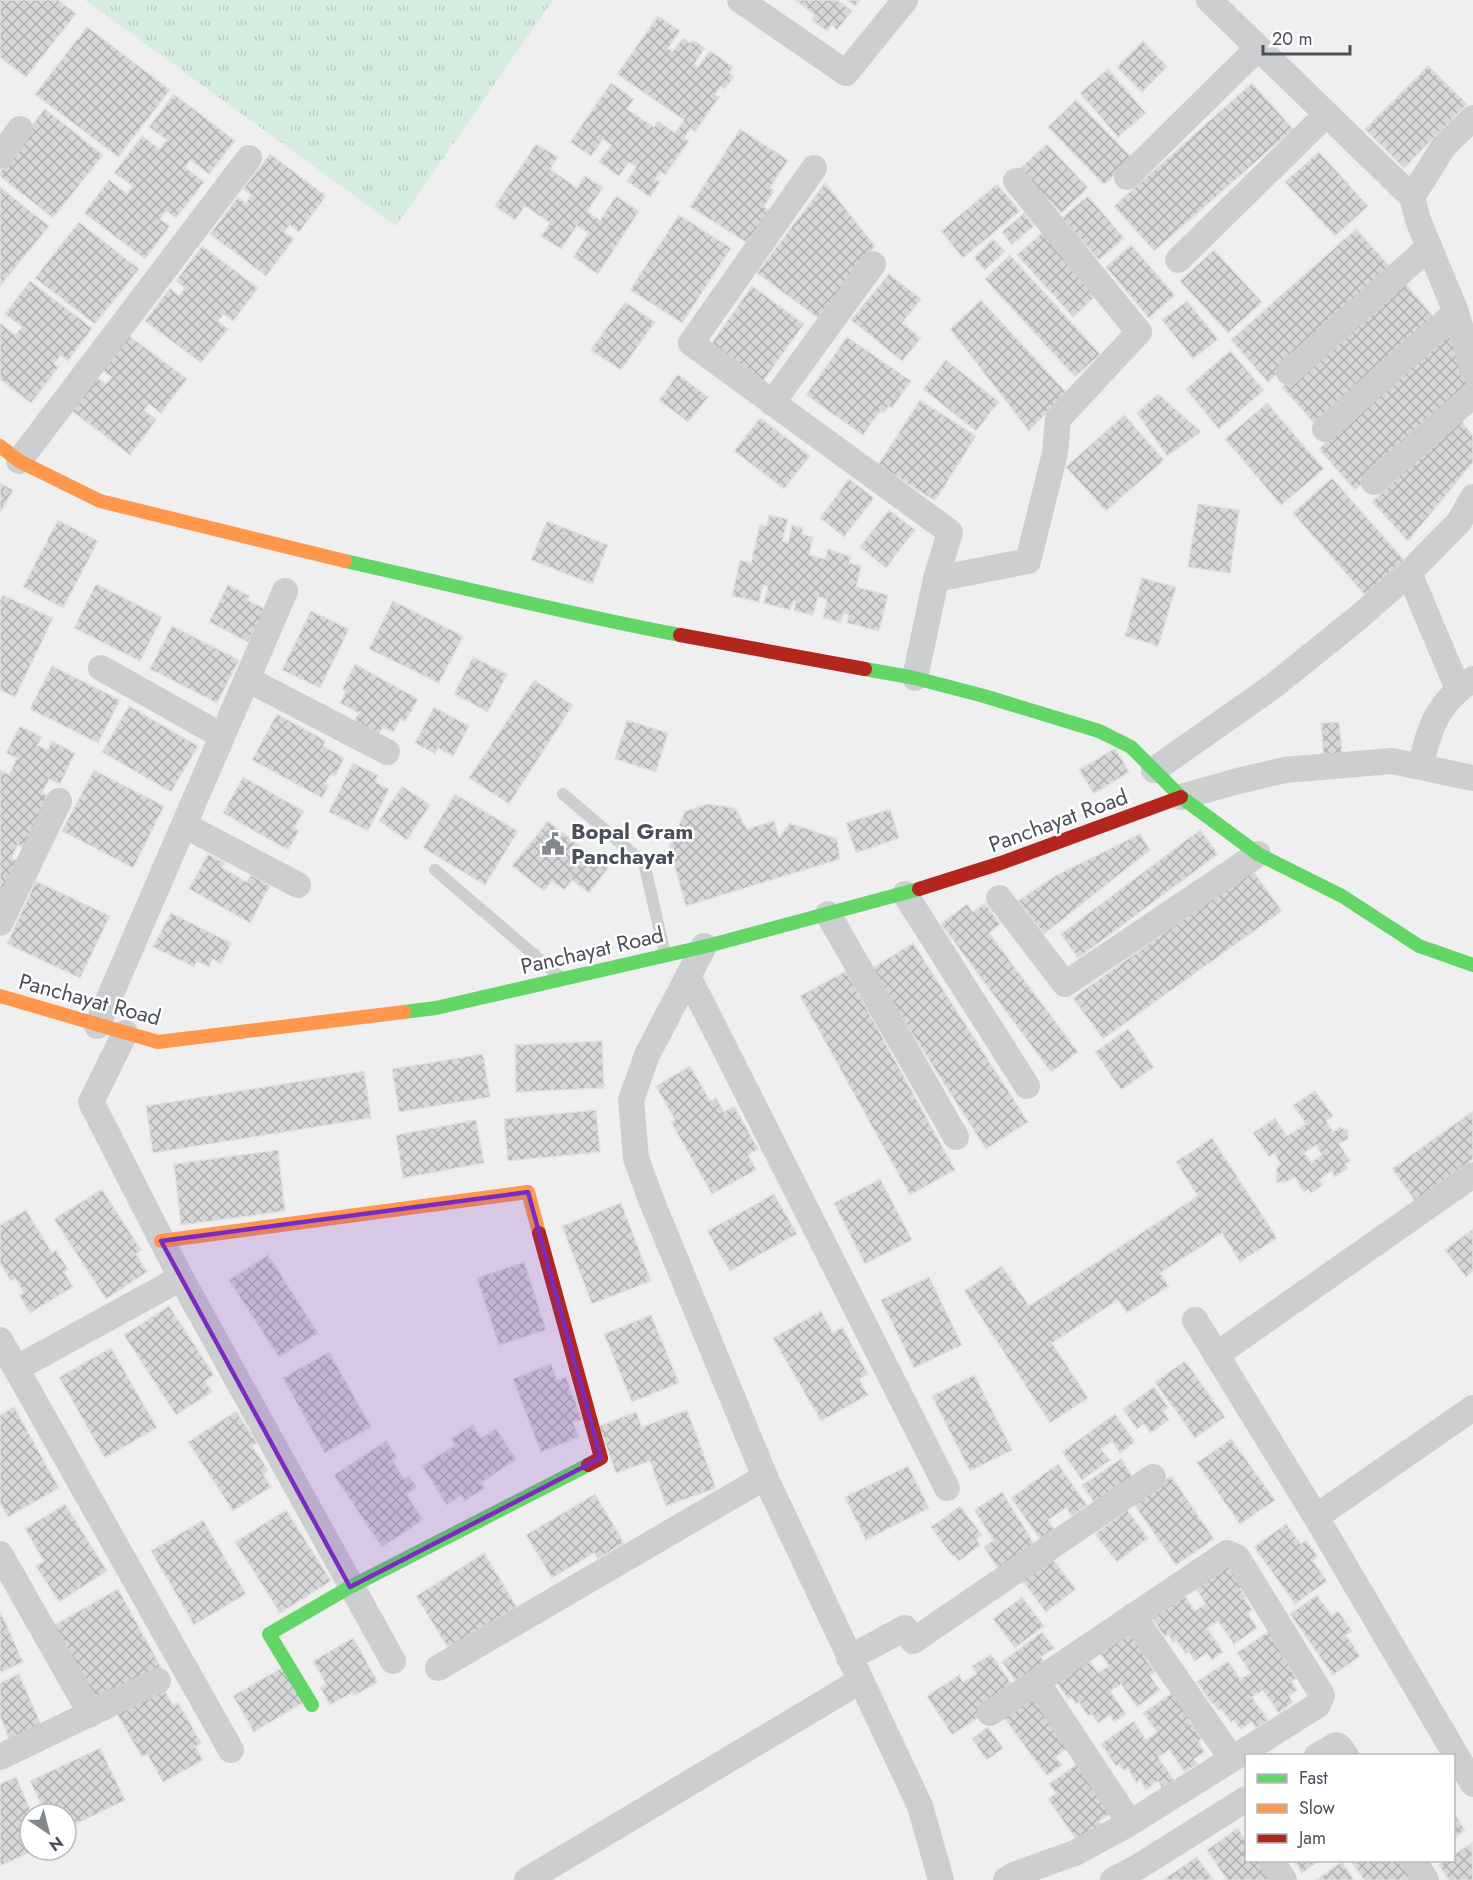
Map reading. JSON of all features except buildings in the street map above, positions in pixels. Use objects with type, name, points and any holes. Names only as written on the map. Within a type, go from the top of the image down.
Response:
[{"type":"street","points":[[740,0],[846,74],[906,0]]},
{"type":"street","points":[[1209,0],[1412,197],[1418,220],[1456,312],[1473,371]]},
{"type":"street","points":[[1127,177],[1258,48]]},
{"type":"street","points":[[1178,260],[1327,114]]},
{"type":"street","points":[[1412,197],[1444,146],[1473,118]]},
{"type":"street","points":[[0,156],[20,129]]},
{"type":"street","points":[[249,158],[10,453],[100,501],[316,555],[491,593],[610,622],[915,678],[984,696],[1099,731],[1131,747],[1181,797],[1258,854],[1342,896],[1419,946],[1473,964]]},
{"type":"street","points":[[814,168],[691,343],[950,532],[936,579],[915,678]]},
{"type":"street","points":[[936,579],[1028,561],[1055,453],[1059,419],[1139,332],[1016,181]]},
{"type":"street","points":[[1289,372],[1429,247]]},
{"type":"street","points":[[772,403],[873,264]]},
{"type":"street","points":[[1325,429],[1456,312]]},
{"type":"street","points":[[1374,482],[1473,395]]},
{"type":"street","points":[[1154,770],[1272,687],[1359,617],[1409,573],[1459,522],[1473,498]]},
{"type":"street","points":[[1409,573],[1466,684],[1440,709],[1428,734],[1420,765]]},
{"type":"street","points":[[97,1026],[285,591]]},
{"type":"street","points":[[101,668],[222,736]]},
{"type":"street","points":[[247,679],[387,752]]},
{"type":"street","points":[[1181,797],[1285,770],[1392,761],[1420,765],[1473,778]]},
{"type":"street","name":"Panchayat Road","points":[[0,996],[158,1042],[425,1009],[704,946],[905,894],[1001,863],[1181,797]]},
{"type":"street","points":[[0,923],[59,801]]},
{"type":"street","points":[[184,825],[298,885]]},
{"type":"street","points":[[999,898],[1065,984],[1258,854]]},
{"type":"street","points":[[905,894],[1027,1086]]},
{"type":"street","points":[[828,914],[956,1137]]},
{"type":"street","points":[[704,946],[647,1055],[631,1100],[636,1158],[765,1478],[920,1806],[941,1880]]},
{"type":"street","points":[[688,976],[947,1488]]},
{"type":"street","points":[[125,1033],[91,1102],[161,1241],[350,1587],[393,1661]]},
{"type":"street","points":[[1216,1355],[1473,1175]]},
{"type":"street","points":[[161,1241],[528,1192],[601,1458],[350,1587],[268,1634],[312,1705]]},
{"type":"street","points":[[17,1368],[181,1278]]},
{"type":"street","points":[[1195,1320],[1316,1517],[1473,1784]]},
{"type":"street","points":[[0,1340],[231,1750]]},
{"type":"street","points":[[1316,1517],[1473,1408]]},
{"type":"street","points":[[527,1880],[855,1669],[906,1628],[913,1641],[1153,1476]]},
{"type":"street","points":[[438,1668],[765,1478]]},
{"type":"street","points":[[990,1713],[1227,1553],[1238,1557],[1322,1695],[1318,1705],[1130,1823],[1075,1853],[1016,1874],[1006,1880]]},
{"type":"street","points":[[3,1567],[91,1714]]},
{"type":"street","points":[[1133,1616],[1232,1759]]},
{"type":"street","points":[[0,1757],[158,1681]]},
{"type":"street","points":[[1037,1682],[1130,1823]]},
{"type":"street","points":[[1319,1754],[1336,1745],[1340,1746],[1345,1754]]},
{"type":"street","points":[[1113,1880],[1142,1874],[1243,1810]]},
{"type":"street","points":[[1272,1862],[1284,1880]]},
{"type":"street","points":[[1414,1862],[1426,1880]]},
{"type":"lane","points":[[563,794],[644,863],[665,955]]},
{"type":"lane","points":[[435,870],[562,979]]},
{"type":"highlighted area","points":[[528,1192],[601,1458],[350,1587],[161,1241]]},
{"type":"green space","points":[[85,0],[553,0],[396,226]]},
{"type":"traffic: fast","points":[[345,561],[680,635]]},
{"type":"traffic: fast","points":[[865,669],[915,678],[984,696],[1099,731],[1131,747],[1181,797],[1258,854],[1342,896],[1419,946],[1473,965]]},
{"type":"traffic: fast","points":[[404,1012],[436,1008],[711,945],[919,889]]},
{"type":"traffic: fast","points":[[312,1705],[269,1634],[350,1587],[588,1465]]},
{"type":"traffic: slow","points":[[0,446],[19,461],[100,501],[345,561]]},
{"type":"traffic: slow","points":[[0,996],[158,1042],[404,1012]]},
{"type":"traffic: slow","points":[[161,1241],[528,1192],[539,1233]]},
{"type":"traffic: jam","points":[[680,635],[865,669]]},
{"type":"traffic: jam","points":[[919,889],[1001,863],[1181,797]]},
{"type":"traffic: jam","points":[[539,1233],[601,1458],[588,1465]]},
{"type":"place","name":"Bopal Gram Panchayat","points":[[553,844]]}]
